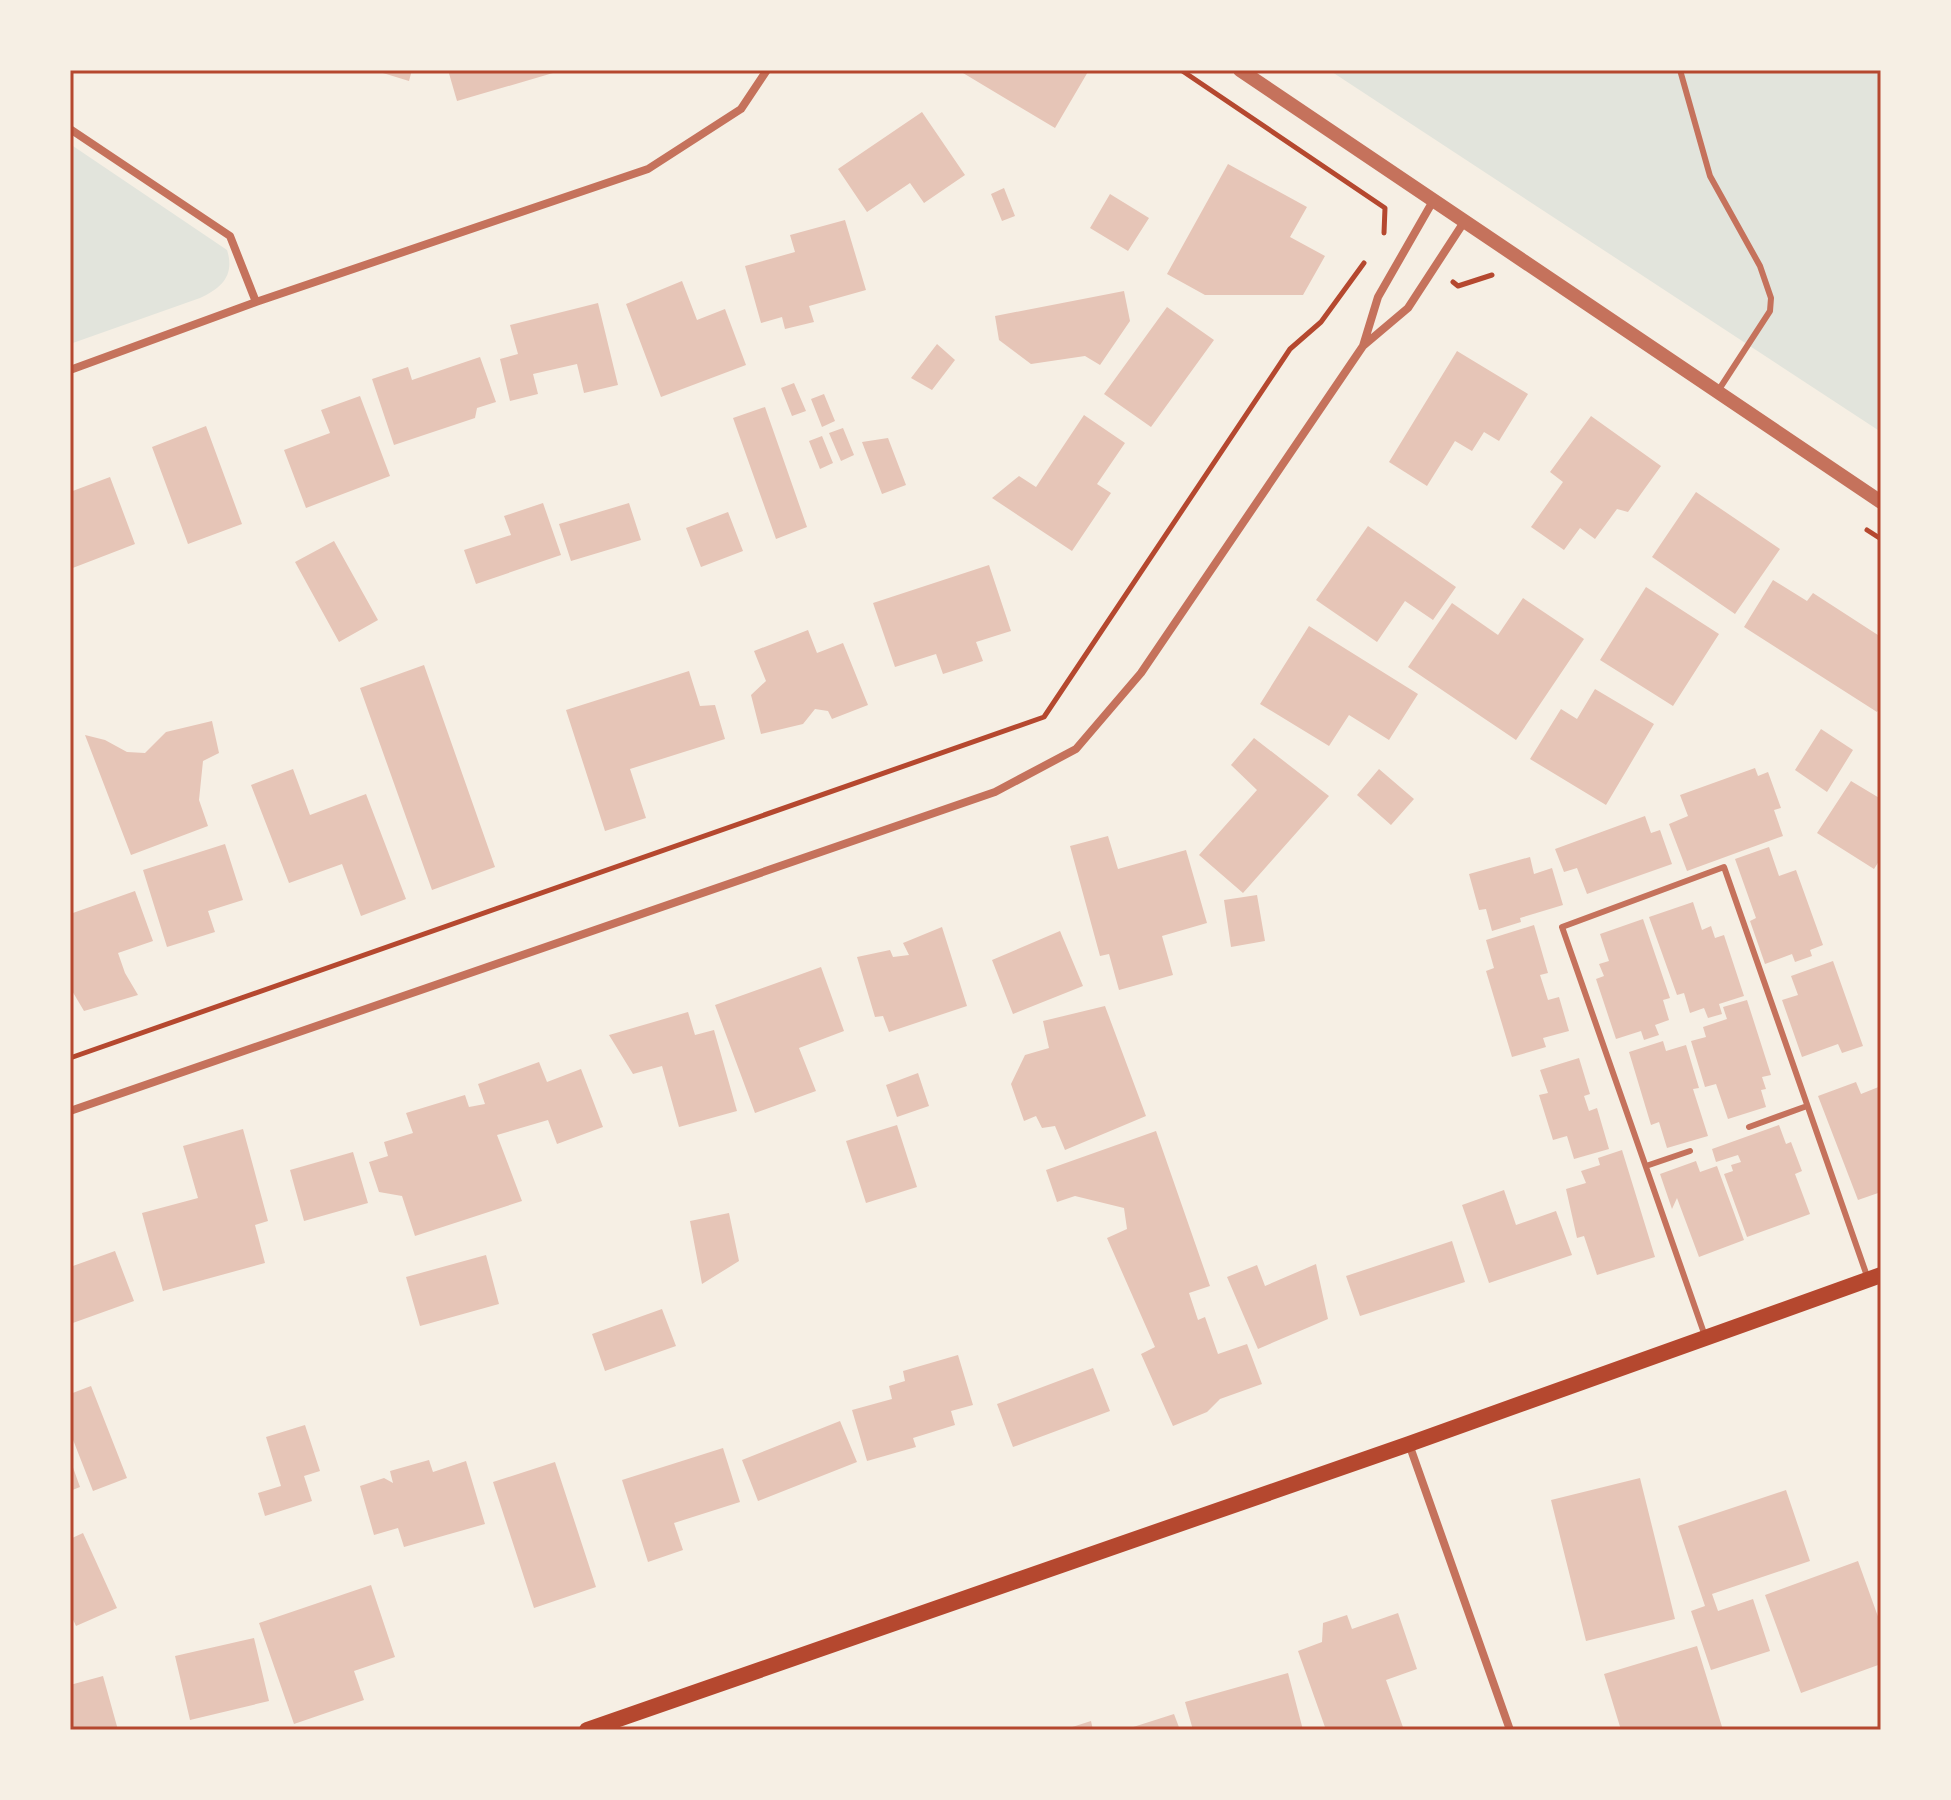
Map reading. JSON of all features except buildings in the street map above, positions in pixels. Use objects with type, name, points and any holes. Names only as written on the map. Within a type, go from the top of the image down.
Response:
[{"type":"main road","points":[[587,1730],[1875,1278]]},
{"type":"street","points":[[70,370],[256,302],[648,169],[741,109],[767,70]]},
{"type":"street","points":[[1240,70],[1881,502]]},
{"type":"street","points":[[70,129],[230,236],[256,302]]},
{"type":"street","points":[[1363,346],[1378,297],[1433,201]]},
{"type":"street","points":[[70,1111],[995,792],[1076,749],[1141,673],[1363,346],[1408,308],[1464,222]]},
{"type":"street","points":[[1409,1444],[1510,1730]]},
{"type":"lane","points":[[1680,70],[1710,176],[1760,266],[1771,298],[1770,311],[1718,391]]},
{"type":"lane","points":[[1706,1338],[1562,927],[1724,867],[1807,1106],[1875,1278]]},
{"type":"lane","points":[[1749,1127],[1807,1106]]},
{"type":"lane","points":[[1646,1166],[1690,1151]]},
{"type":"path","points":[[1181,70],[1385,208],[1384,236],[1405,250]]},
{"type":"path","points":[[70,1058],[1044,717],[1290,349],[1321,322],[1366,261]]},
{"type":"path","points":[[1433,269],[1458,286],[1492,275],[1505,284]]},
{"type":"path","points":[[1855,522],[1881,539]]},
{"type":"shaded area","points":[[1329,70],[1881,70],[1881,432]]},
{"type":"shaded area","points":[[70,144],[227,250],[229,267],[225,280],[200,298],[70,344]]}]
